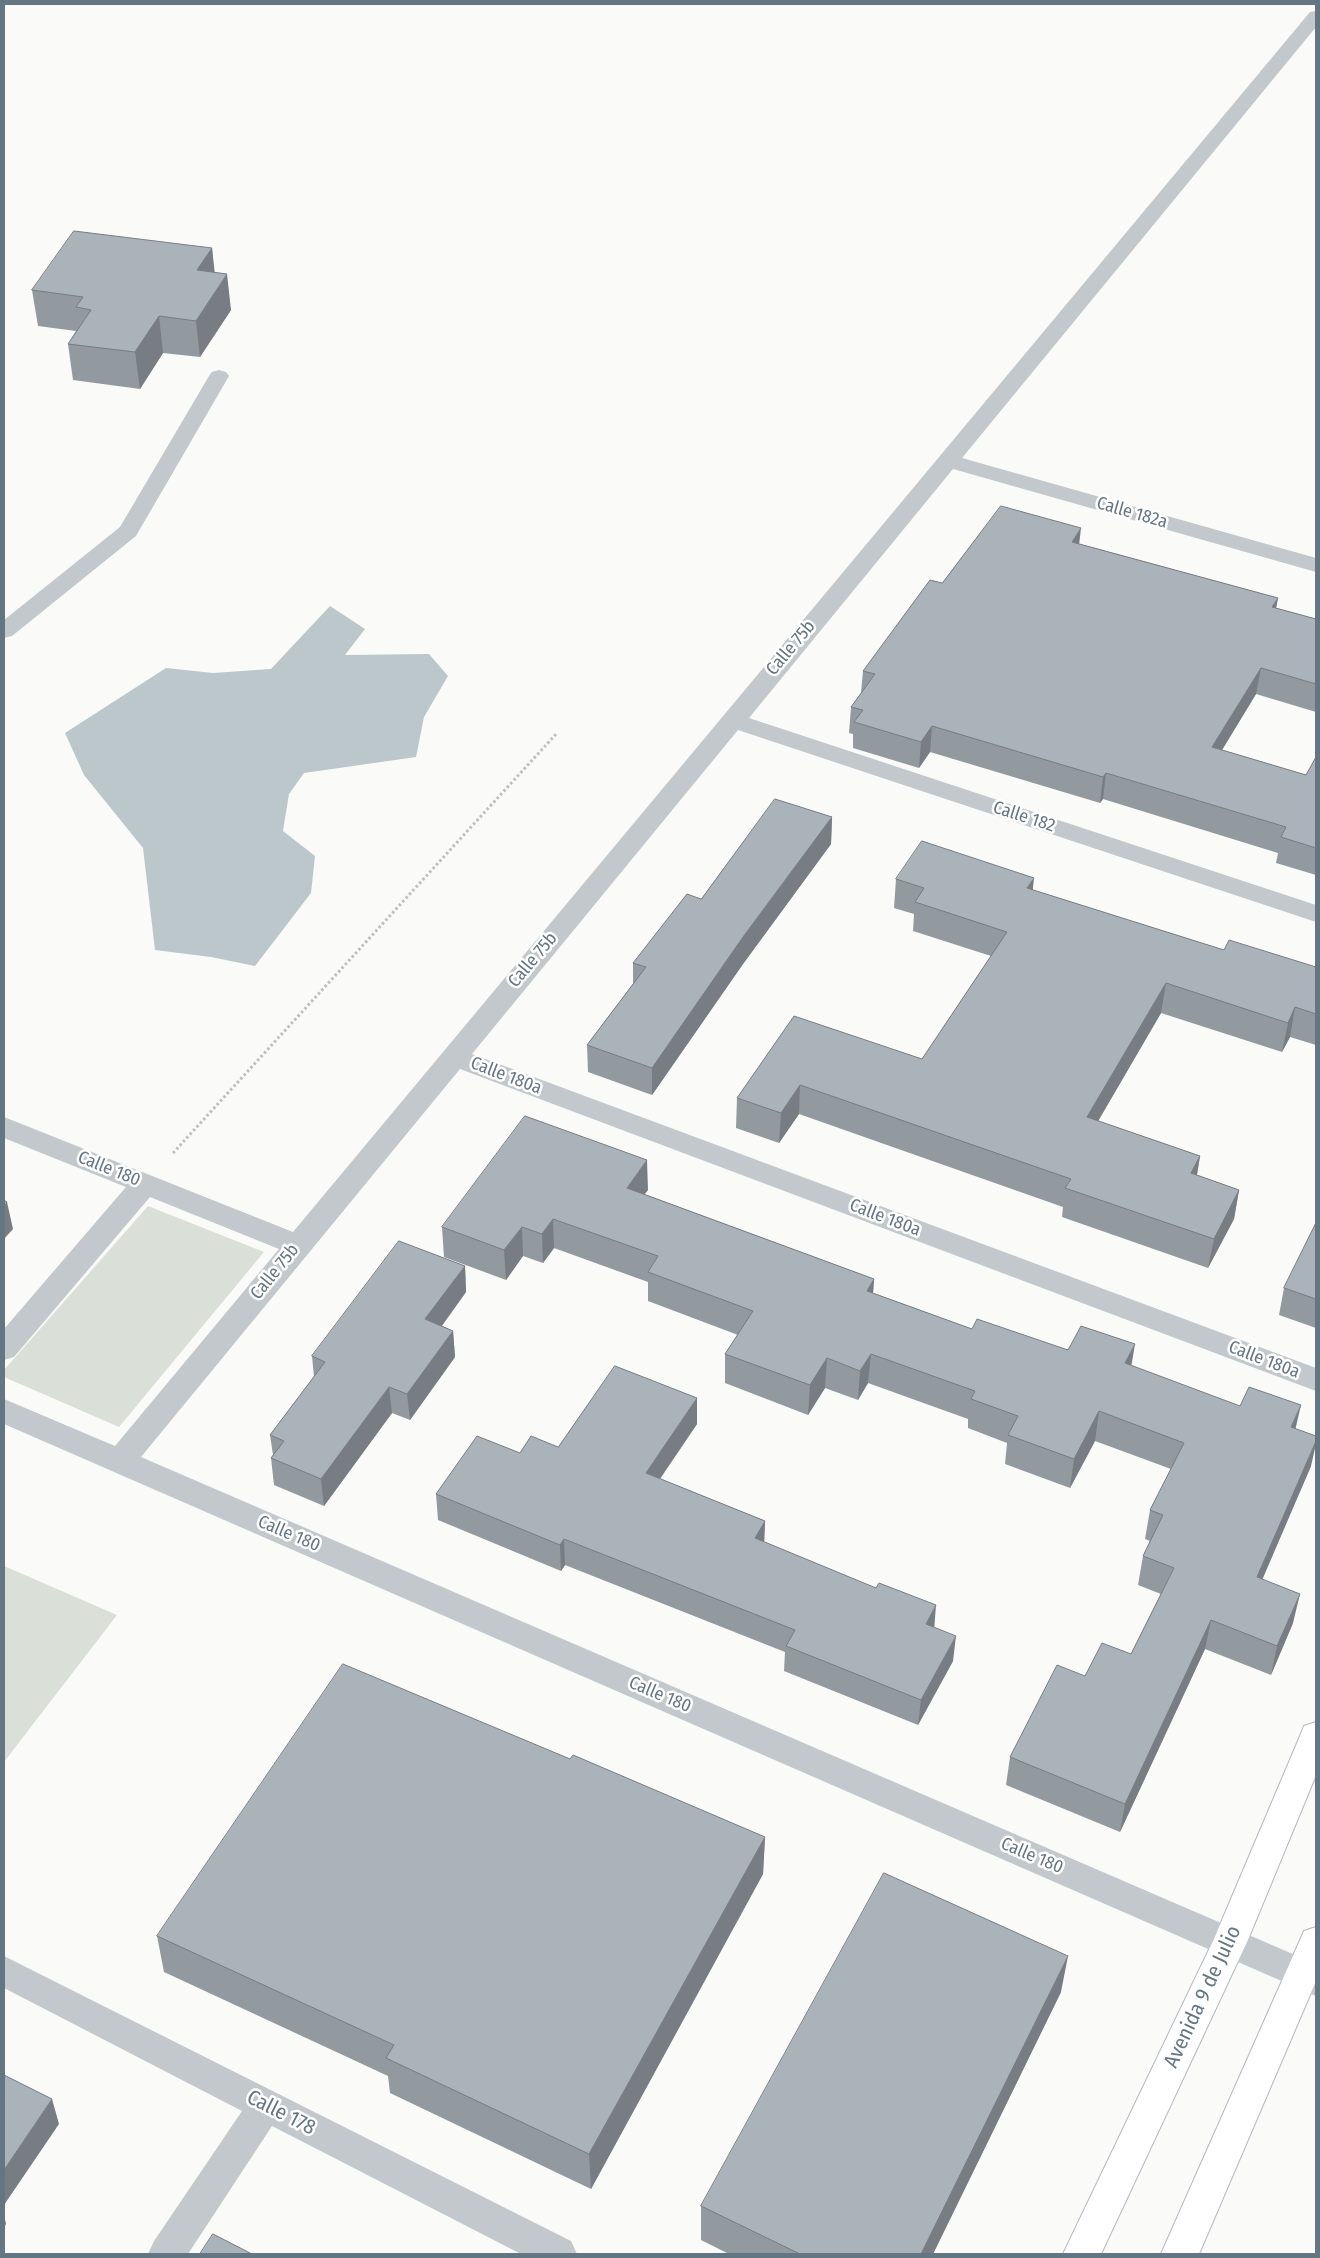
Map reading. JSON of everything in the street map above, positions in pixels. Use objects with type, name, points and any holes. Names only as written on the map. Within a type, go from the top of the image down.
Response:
[{"type":"main road","name":"Avenida 9 de Julio","points":[[1082,2254],[1230,1942],[1316,1736]]},
{"type":"main road","points":[[1180,2254],[1309,1977],[1316,1942]]},
{"type":"street","name":"Calle 75b","points":[[120,1461],[731,720],[1316,16]]},
{"type":"street","name":"Calle 182a","points":[[947,460],[1316,565]]},
{"type":"street","name":"Calle 182","points":[[731,720],[1316,914]]},
{"type":"street","name":"Calle 180a","points":[[454,1057],[1316,1380]]},
{"type":"street","name":"Calle 180","points":[[4,1127],[298,1245]]},
{"type":"street","points":[[4,1349],[146,1184]]},
{"type":"street","name":"Calle 180","points":[[4,1411],[1309,1977]]},
{"type":"street","name":"Calle 178","points":[[4,1971],[558,2254]]},
{"type":"street","points":[[167,2254],[266,2105]]},
{"type":"lane","points":[[4,631],[128,531],[220,376]]},
{"type":"path","points":[[146,1184],[556,733]]},
{"type":"shaded area","points":[[330,606],[365,629],[345,655],[429,654],[448,676],[424,717],[416,757],[304,773],[289,794],[283,831],[315,856],[311,893],[255,966],[211,957],[155,950],[143,848],[84,775],[65,733],[166,668],[213,673],[271,669]]},
{"type":"shaded area","points":[[148,1206],[264,1252],[119,1427],[4,1377],[4,1370]]},
{"type":"shaded area","points":[[4,1566],[117,1615],[4,1762]]},
{"type":"building","points":[[74,231],[212,248],[197,270],[227,274],[196,321],[159,316],[135,352],[68,344],[91,310],[76,307],[83,297],[32,290]]},
{"type":"building","points":[[1001,506],[1081,528],[1072,542],[1278,598],[1272,607],[1316,619],[1316,684],[1261,668],[1212,747],[1306,775],[1316,757],[1316,848],[1281,837],[1286,827],[1106,773],[1103,777],[932,726],[921,742],[854,722],[863,710],[851,707],[875,674],[863,671],[930,580],[942,583]]},
{"type":"building","points":[[775,799],[832,817],[743,937],[652,1068],[587,1045],[646,967],[633,963],[687,894],[701,899]]},
{"type":"building","points":[[922,841],[1034,878],[1027,888],[1224,950],[1229,940],[1316,967],[1316,1014],[1295,1007],[1288,1023],[1166,983],[1087,1117],[1200,1156],[1191,1173],[1239,1190],[1214,1239],[1065,1188],[1071,1179],[800,1085],[781,1113],[737,1098],[794,1016],[922,1059],[1007,932],[915,902],[924,888],[896,879]]},
{"type":"building","points":[[525,1116],[647,1160],[627,1188],[874,1279],[867,1291],[972,1329],[977,1319],[1068,1350],[1081,1326],[1135,1344],[1125,1363],[1240,1406],[1249,1387],[1301,1405],[1291,1427],[1316,1436],[1316,1441],[1257,1577],[1300,1594],[1277,1646],[1211,1620],[1125,1804],[1010,1757],[1057,1665],[1085,1676],[1102,1643],[1131,1654],[1174,1568],[1143,1556],[1163,1515],[1150,1510],[1184,1443],[1099,1411],[1074,1459],[1008,1435],[1018,1416],[971,1399],[975,1391],[871,1354],[860,1371],[827,1358],[810,1385],[725,1354],[753,1311],[648,1272],[658,1256],[553,1219],[542,1234],[522,1227],[504,1250],[442,1227]]},
{"type":"building","points":[[1316,1223],[1316,1299],[1284,1288]]},
{"type":"building","points":[[399,1241],[465,1266],[425,1319],[453,1331],[407,1394],[389,1387],[321,1479],[271,1458],[284,1441],[270,1435],[325,1362],[312,1356]]},
{"type":"building","points":[[615,1366],[697,1398],[646,1473],[765,1521],[755,1538],[876,1588],[879,1583],[936,1605],[926,1624],[956,1636],[921,1700],[786,1646],[795,1630],[564,1539],[560,1545],[436,1494],[477,1436],[520,1453],[531,1436],[558,1447]]},
{"type":"building","points":[[343,1664],[570,1759],[573,1755],[765,1837],[589,2154],[386,2058],[394,2045],[157,1936]]},
{"type":"building","points":[[884,1873],[1068,1956],[921,2254],[800,2254],[701,2206]]},
{"type":"building","points":[[4,2075],[52,2099],[4,2170]]},
{"type":"building","points":[[213,2234],[252,2254],[200,2254]]}]
